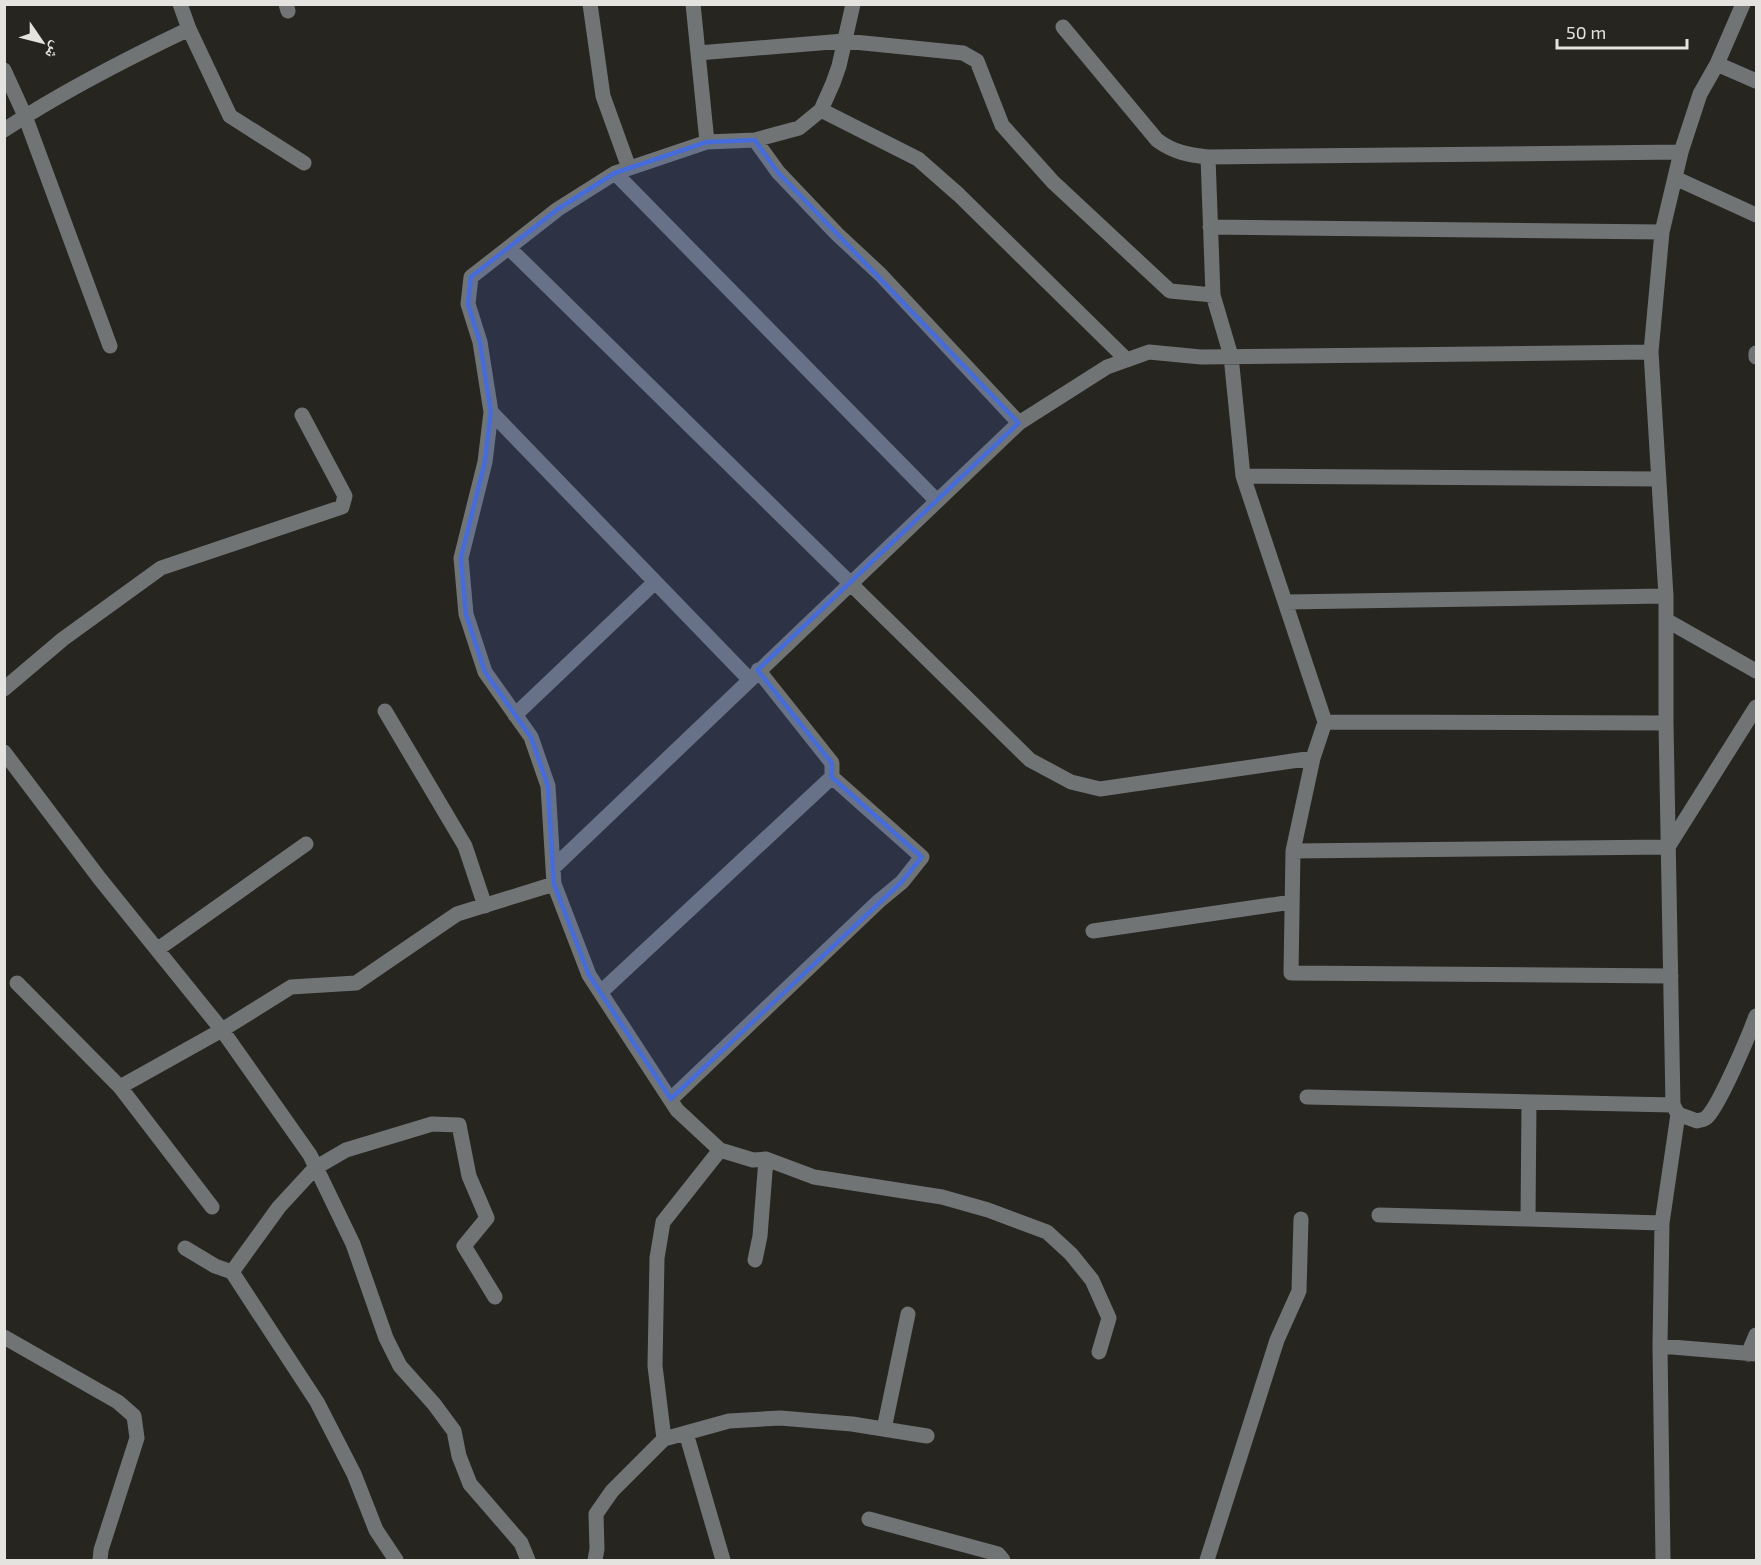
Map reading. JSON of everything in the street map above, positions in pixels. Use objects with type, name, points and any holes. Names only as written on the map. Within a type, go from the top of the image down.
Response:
[{"type":"street","points":[[180,4],[189,29],[230,116],[304,163]]},
{"type":"street","points":[[590,4],[603,96],[622,170],[937,501]]},
{"type":"street","points":[[693,4],[707,142]]},
{"type":"street","points":[[853,4],[839,66],[821,110],[799,128],[755,140],[707,142],[622,170],[558,209],[471,277],[468,304],[480,342],[491,412],[485,462],[461,558],[466,614],[485,672],[531,737],[548,786],[554,884],[590,975],[677,1110],[720,1150],[753,1160],[766,1159],[814,1177],[942,1197],[988,1210],[1047,1232],[1071,1254],[1092,1280],[1109,1318],[1099,1352]]},
{"type":"street","points":[[1663,1560],[1660,1346],[1662,1222],[1675,1109],[1668,848],[1665,596],[1651,352],[1662,232],[1681,152],[1700,94],[1717,64],[1743,4]]},
{"type":"street","points":[[1063,27],[1156,140],[1169,150],[1189,155],[1208,157],[1681,152]]},
{"type":"street","points":[[4,130],[135,54],[189,29]]},
{"type":"street","points":[[698,53],[844,41],[963,53],[977,61],[1002,125],[1053,182],[1170,291],[1214,295]]},
{"type":"street","points":[[1717,64],[1756,81]]},
{"type":"street","points":[[4,70],[26,116],[110,346]]},
{"type":"street","points":[[821,110],[918,159],[960,195],[1127,360]]},
{"type":"street","points":[[755,140],[778,172],[837,234],[881,275],[1019,423]]},
{"type":"street","points":[[1208,157],[1214,295],[1231,356],[1243,476],[1325,722],[1313,758],[1293,851],[1290,973],[1671,976]]},
{"type":"street","points":[[1675,178],[1756,215]]},
{"type":"street","points":[[1210,227],[1662,232]]},
{"type":"street","points":[[509,248],[1030,760],[1071,782],[1100,789],[1313,758]]},
{"type":"street","points":[[553,868],[1019,423],[1107,367],[1149,352],[1201,357],[1651,352]]},
{"type":"street","points":[[1756,352],[1756,357]]},
{"type":"street","points":[[491,412],[655,582],[754,675],[832,763],[832,777],[601,992]]},
{"type":"street","points":[[4,689],[63,639],[161,568],[342,507],[345,496],[302,415]]},
{"type":"street","points":[[1243,476],[1659,478]]},
{"type":"street","points":[[515,715],[655,582]]},
{"type":"street","points":[[1286,602],[1665,596]]},
{"type":"street","points":[[1665,620],[1756,670]]},
{"type":"street","points":[[1668,848],[1756,707]]},
{"type":"street","points":[[385,711],[465,846],[485,906]]},
{"type":"street","points":[[1325,722],[1666,723]]},
{"type":"street","points":[[4,752],[100,879],[222,1030],[310,1155],[353,1244],[386,1338],[400,1366],[434,1404],[454,1431],[459,1456],[470,1484],[521,1543],[528,1560]]},
{"type":"street","points":[[671,1099],[879,901],[902,882],[922,857],[832,777]]},
{"type":"street","points":[[158,949],[306,844]]},
{"type":"street","points":[[1293,851],[1668,848]]},
{"type":"street","points":[[120,1087],[222,1030],[291,987],[356,983],[457,914],[554,884]]},
{"type":"street","points":[[1093,931],[1292,902]]},
{"type":"street","points":[[17,983],[120,1087],[212,1207]]},
{"type":"street","points":[[1307,1097],[1529,1102],[1675,1109],[1697,1121],[1706,1118],[1714,1106],[1746,1042],[1756,1016]]},
{"type":"street","points":[[1528,1219],[1529,1102]]},
{"type":"street","points":[[232,1272],[279,1207],[315,1168],[346,1150],[432,1124],[459,1125],[469,1176],[487,1218],[464,1246],[495,1298]]},
{"type":"street","points":[[664,1439],[655,1366],[657,1258],[663,1222],[720,1150]]},
{"type":"street","points":[[755,1260],[760,1236],[766,1159]]},
{"type":"street","points":[[1379,1215],[1662,1222]]},
{"type":"street","points":[[1207,1560],[1277,1340],[1299,1291],[1301,1219]]},
{"type":"street","points":[[185,1248],[215,1266],[232,1272],[317,1402],[354,1474],[376,1530],[396,1560]]},
{"type":"street","points":[[884,1429],[908,1314]]},
{"type":"street","points":[[1660,1346],[1752,1354],[1756,1335]]},
{"type":"street","points":[[4,1336],[118,1402],[134,1416],[137,1438],[99,1560]]},
{"type":"street","points":[[595,1560],[596,1514],[612,1491],[664,1439],[729,1421],[780,1418],[852,1424],[927,1436]]},
{"type":"street","points":[[686,1433],[723,1560]]},
{"type":"street","points":[[869,1519],[998,1554],[1003,1560]]},
{"type":"highlighted area","points":[[755,140],[778,172],[1019,423],[758,670],[832,763],[832,777],[922,857],[902,882],[671,1099],[589,975],[554,884],[548,786],[531,737],[485,672],[466,614],[461,558],[485,462],[491,412],[480,342],[468,304],[471,277],[558,209],[615,173],[707,142]]}]
